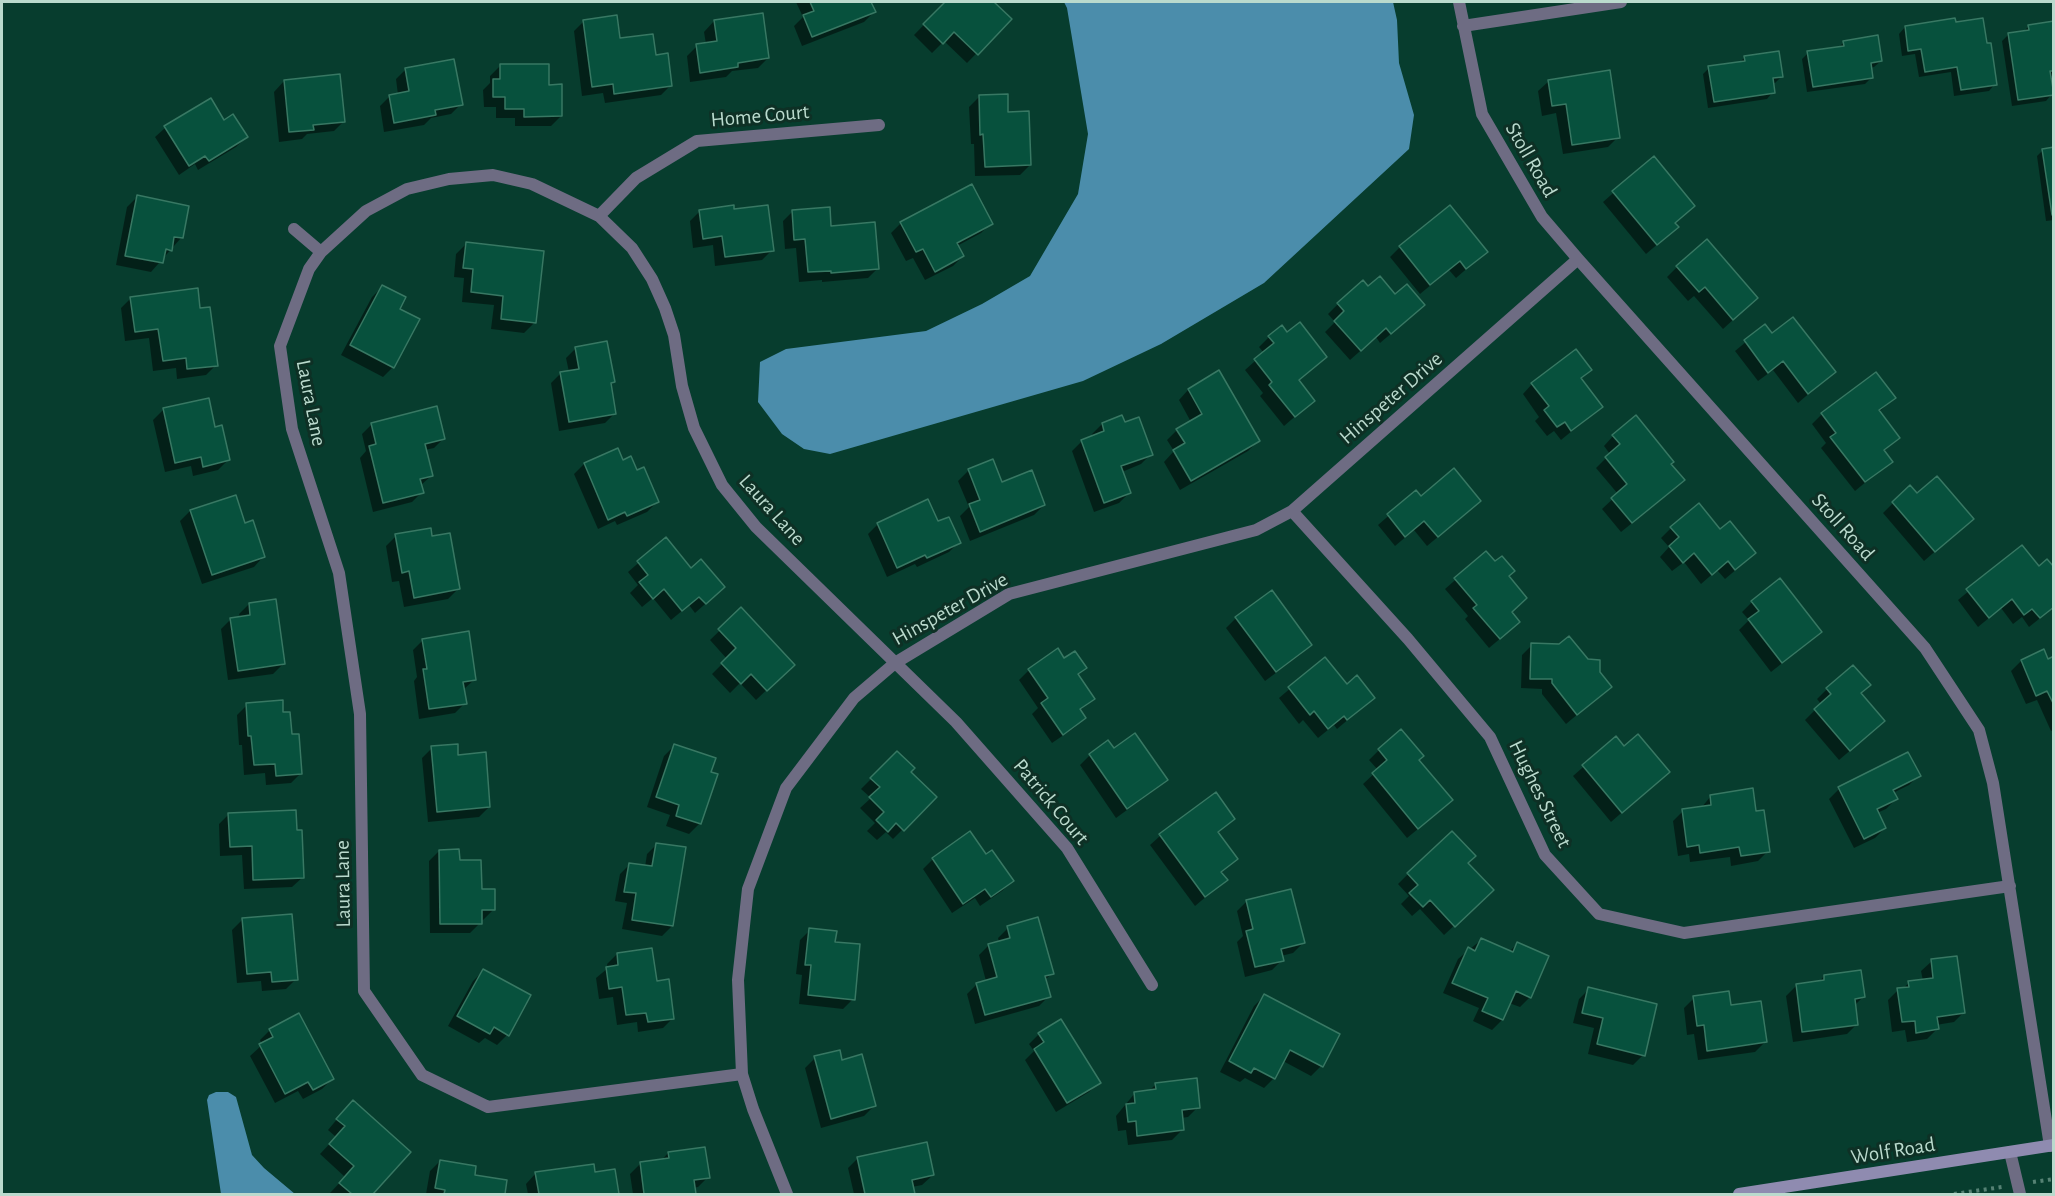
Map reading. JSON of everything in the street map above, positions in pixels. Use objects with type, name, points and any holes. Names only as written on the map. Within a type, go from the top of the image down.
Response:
[{"type":"main road","name":"Wolf Road","points":[[1739,1194],[2052,1146]]},
{"type":"street","name":"Stoll Road","points":[[1459,2],[1482,114],[1542,217],[1925,648],[1979,730],[1993,783],[2052,1146]]},
{"type":"street","points":[[1463,26],[1621,2]]},
{"type":"street","name":"Home Court","points":[[599,216],[636,178],[697,141],[879,125]]},
{"type":"street","name":"Laura Lane","points":[[742,1074],[488,1107],[422,1075],[364,992],[360,714],[339,573],[292,429],[280,346],[309,269],[321,252],[366,212],[407,189],[449,179],[493,176],[532,184],[599,216],[632,248],[652,279],[674,335],[682,386],[694,428],[722,485],[756,527],[895,663]]},
{"type":"street","points":[[294,229],[321,252]]},
{"type":"street","name":"Hinspeter Drive","points":[[788,1194],[753,1108],[742,1074],[738,980],[748,889],[786,788],[854,698],[895,663],[1009,594],[1256,530],[1292,511],[1578,260]]},
{"type":"street","name":"Hughes Street","points":[[1292,511],[1408,639],[1490,737],[1545,855],[1599,914],[1683,933],[2010,886]]},
{"type":"street","name":"Patrick Court","points":[[895,663],[956,722],[1067,848],[1152,985]]},
{"type":"street","points":[[2010,1152],[2020,1194]]},
{"type":"water","points":[[1064,2],[1393,2],[1397,20],[1399,63],[1414,115],[1409,149],[1264,283],[1161,344],[1083,381],[830,454],[804,449],[782,434],[758,402],[760,362],[786,349],[926,331],[982,304],[1030,276],[1078,194],[1088,134],[1067,8]]},
{"type":"water","points":[[216,1092],[228,1092],[236,1097],[252,1155],[295,1194],[221,1194],[207,1100],[209,1095]]},
{"type":"building","points":[[810,2],[871,2],[876,12],[812,37],[803,15],[814,11]]},
{"type":"building","points":[[945,2],[994,2],[1012,19],[978,55],[954,32],[943,44],[923,24]]},
{"type":"building","points":[[763,13],[769,58],[738,63],[738,67],[700,73],[696,44],[717,41],[714,20]]},
{"type":"building","points":[[617,15],[620,38],[653,34],[656,55],[668,53],[672,86],[614,94],[613,84],[592,87],[583,20]]},
{"type":"building","points":[[1955,18],[1956,22],[1983,18],[1987,43],[1991,43],[1997,85],[1961,90],[1957,67],[1925,72],[1921,49],[1908,51],[1905,26]]},
{"type":"building","points":[[2054,21],[2054,71],[2050,71],[2054,95],[2018,100],[2008,33],[2029,30],[2028,25]]},
{"type":"building","points":[[1878,35],[1882,61],[1871,63],[1873,78],[1813,87],[1807,51],[1844,46],[1843,41]]},
{"type":"building","points":[[1779,51],[1783,77],[1773,78],[1775,93],[1714,102],[1708,66],[1745,61],[1744,56]]},
{"type":"building","points":[[454,59],[463,105],[435,110],[436,115],[394,123],[389,95],[409,91],[405,68]]},
{"type":"building","points":[[500,64],[549,64],[549,85],[562,84],[562,116],[524,117],[524,109],[505,109],[505,97],[493,97],[493,79],[500,79]]},
{"type":"building","points":[[1610,70],[1620,138],[1572,145],[1566,104],[1552,106],[1548,80]]},
{"type":"building","points":[[340,74],[345,122],[313,125],[314,130],[289,132],[284,80]]},
{"type":"building","points":[[1008,94],[1008,112],[1029,111],[1031,165],[985,167],[983,134],[980,135],[979,95]]},
{"type":"building","points":[[211,98],[224,120],[233,114],[248,137],[209,161],[205,156],[189,166],[164,126]]},
{"type":"building","points":[[2054,147],[2054,215],[2052,215],[2042,149]]},
{"type":"building","points":[[1654,156],[1695,206],[1675,223],[1679,227],[1657,245],[1612,191]]},
{"type":"building","points":[[972,184],[993,224],[957,243],[964,256],[935,272],[923,249],[916,252],[900,222]]},
{"type":"building","points":[[137,195],[189,206],[183,238],[174,237],[172,251],[166,249],[163,263],[125,256]]},
{"type":"building","points":[[734,205],[734,209],[768,205],[774,251],[725,257],[722,236],[703,239],[699,210]]},
{"type":"building","points":[[1450,205],[1488,252],[1466,269],[1460,261],[1430,285],[1399,246]]},
{"type":"building","points":[[830,207],[831,226],[875,222],[879,269],[831,273],[831,271],[808,272],[805,239],[794,240],[792,210]]},
{"type":"building","points":[[1707,239],[1758,298],[1733,320],[1705,287],[1699,292],[1676,266]]},
{"type":"building","points":[[466,242],[544,251],[536,323],[501,319],[503,296],[471,292],[473,269],[463,268]]},
{"type":"building","points":[[1380,276],[1395,294],[1407,284],[1425,305],[1391,334],[1386,328],[1361,351],[1334,321],[1344,311],[1337,303],[1363,280],[1368,286]]},
{"type":"building","points":[[382,285],[406,297],[400,309],[420,319],[394,368],[350,345]]},
{"type":"building","points":[[198,288],[200,308],[210,307],[218,366],[187,369],[186,358],[163,361],[158,329],[135,332],[130,297]]},
{"type":"building","points":[[1793,317],[1836,372],[1808,394],[1783,361],[1768,373],[1744,340],[1765,324],[1772,333]]},
{"type":"building","points":[[1300,322],[1327,357],[1299,380],[1315,401],[1295,417],[1269,385],[1272,382],[1254,359],[1274,343],[1268,336],[1282,325],[1287,332]]},
{"type":"building","points":[[607,341],[615,382],[611,383],[616,414],[569,422],[560,372],[579,369],[575,347]]},
{"type":"building","points":[[1576,349],[1592,370],[1581,378],[1603,407],[1571,431],[1565,422],[1557,427],[1544,410],[1549,406],[1531,383]]},
{"type":"building","points":[[1219,370],[1260,441],[1191,481],[1173,450],[1185,443],[1176,429],[1202,414],[1188,389]]},
{"type":"building","points":[[1876,372],[1896,398],[1879,410],[1900,438],[1884,450],[1893,462],[1865,482],[1830,437],[1836,433],[1821,413]]},
{"type":"building","points":[[209,398],[215,427],[222,425],[230,460],[203,467],[201,457],[175,463],[163,408]]},
{"type":"building","points":[[437,406],[445,439],[425,444],[433,476],[420,479],[424,493],[383,503],[369,446],[376,444],[371,423]]},
{"type":"building","points":[[1122,415],[1125,422],[1139,417],[1153,455],[1121,466],[1131,493],[1104,503],[1081,440],[1104,431],[1102,423]]},
{"type":"building","points":[[1636,415],[1674,462],[1671,464],[1685,480],[1632,523],[1611,498],[1627,484],[1605,457],[1620,444],[1612,435]]},
{"type":"building","points":[[618,448],[623,460],[631,456],[637,470],[644,467],[659,502],[627,516],[625,512],[608,520],[584,463]]},
{"type":"building","points":[[993,459],[1002,482],[1032,470],[1045,505],[980,532],[969,504],[980,500],[968,469]]},
{"type":"building","points":[[1454,468],[1481,501],[1438,537],[1424,521],[1405,537],[1387,514],[1416,490],[1421,496]]},
{"type":"building","points":[[1937,476],[1974,519],[1935,552],[1892,502],[1910,485],[1917,493]]},
{"type":"building","points":[[236,495],[245,523],[253,520],[265,557],[212,575],[190,510]]},
{"type":"building","points":[[928,499],[938,521],[949,517],[961,543],[927,558],[925,555],[897,568],[877,523]]},
{"type":"building","points":[[1699,503],[1720,529],[1730,521],[1756,553],[1735,570],[1728,561],[1712,575],[1694,553],[1683,563],[1669,546],[1679,537],[1670,527]]},
{"type":"building","points":[[431,528],[432,536],[450,533],[460,589],[414,598],[409,571],[402,573],[395,534]]},
{"type":"building","points":[[666,537],[691,568],[701,559],[725,587],[706,604],[699,597],[682,611],[664,589],[653,599],[639,582],[648,575],[637,561]]},
{"type":"building","points":[[2022,545],[2039,566],[2047,559],[2054,567],[2054,607],[2040,618],[2032,609],[2024,615],[2012,599],[1989,618],[1966,589]]},
{"type":"building","points":[[1486,551],[1495,561],[1502,556],[1515,571],[1509,576],[1527,598],[1512,612],[1520,622],[1500,639],[1473,608],[1477,605],[1454,578]]},
{"type":"building","points":[[1780,578],[1822,632],[1782,663],[1748,619],[1759,611],[1751,601]]},
{"type":"building","points":[[1272,590],[1312,645],[1276,672],[1235,617]]},
{"type":"building","points":[[276,599],[285,664],[238,671],[230,618],[250,615],[249,603]]},
{"type":"building","points":[[741,607],[795,665],[767,691],[751,674],[741,684],[721,663],[736,648],[718,629]]},
{"type":"building","points":[[469,631],[476,680],[463,682],[467,704],[429,709],[423,669],[427,669],[422,639]]},
{"type":"building","points":[[1569,636],[1588,659],[1600,660],[1600,672],[1612,687],[1577,715],[1552,683],[1552,679],[1530,679],[1531,643],[1559,644]]},
{"type":"building","points":[[1058,648],[1064,658],[1075,651],[1087,668],[1078,674],[1095,699],[1080,709],[1086,718],[1063,735],[1041,703],[1048,698],[1028,669]]},
{"type":"building","points":[[2044,649],[2048,659],[2054,656],[2054,705],[2047,691],[2036,696],[2021,660]]},
{"type":"building","points":[[1325,657],[1347,684],[1357,675],[1375,698],[1347,720],[1344,716],[1328,729],[1314,711],[1310,715],[1288,687]]},
{"type":"building","points":[[1853,665],[1871,685],[1861,693],[1885,721],[1850,751],[1814,709],[1831,694],[1826,688]]},
{"type":"building","points":[[283,700],[283,712],[290,712],[292,734],[299,734],[302,774],[276,776],[275,764],[254,765],[251,736],[248,736],[246,703]]},
{"type":"building","points":[[1401,729],[1424,756],[1419,760],[1453,800],[1418,829],[1372,773],[1387,760],[1378,749]]},
{"type":"building","points":[[1135,733],[1168,780],[1127,809],[1089,754],[1108,740],[1114,748]]},
{"type":"building","points":[[1638,734],[1670,772],[1622,813],[1582,765],[1616,736],[1624,746]]},
{"type":"building","points":[[458,744],[458,755],[486,752],[490,807],[437,812],[431,746]]},
{"type":"building","points":[[674,744],[716,758],[711,772],[718,774],[701,824],[676,816],[679,805],[656,797]]},
{"type":"building","points":[[897,751],[915,768],[911,772],[937,797],[904,831],[896,823],[888,832],[876,820],[884,812],[869,797],[880,787],[870,778]]},
{"type":"building","points":[[1908,752],[1921,776],[1893,790],[1898,799],[1877,809],[1886,828],[1864,839],[1838,787]]},
{"type":"building","points":[[1753,788],[1756,811],[1764,810],[1770,852],[1741,856],[1739,847],[1700,853],[1699,845],[1687,847],[1682,809],[1711,805],[1710,795]]},
{"type":"building","points":[[1216,792],[1235,819],[1218,832],[1238,859],[1221,872],[1228,880],[1205,897],[1159,834]]},
{"type":"building","points":[[296,810],[297,830],[302,830],[304,878],[253,880],[252,846],[230,847],[228,813]]},
{"type":"building","points":[[970,831],[986,854],[992,850],[1014,881],[991,897],[985,889],[963,904],[932,858]]},
{"type":"building","points":[[1452,831],[1476,856],[1468,863],[1494,890],[1455,927],[1430,900],[1423,907],[1409,893],[1418,885],[1407,873]]},
{"type":"building","points":[[656,843],[686,847],[673,926],[632,920],[636,893],[624,892],[629,863],[652,866]]},
{"type":"building","points":[[459,849],[460,860],[481,860],[482,889],[495,889],[495,910],[482,910],[482,924],[440,924],[439,850]]},
{"type":"building","points":[[1291,889],[1305,943],[1281,949],[1284,961],[1255,967],[1246,931],[1253,929],[1246,900]]},
{"type":"building","points":[[292,914],[298,980],[272,982],[271,972],[247,974],[242,918]]},
{"type":"building","points":[[1038,917],[1054,974],[1045,976],[1051,997],[985,1015],[976,983],[997,977],[988,944],[1010,938],[1007,926]]},
{"type":"building","points":[[809,928],[837,931],[835,942],[860,944],[855,1000],[808,995],[811,965],[805,965]]},
{"type":"building","points":[[1481,938],[1513,952],[1517,942],[1549,956],[1531,998],[1516,991],[1503,1020],[1482,1011],[1488,998],[1452,983],[1468,947],[1475,951]]},
{"type":"building","points":[[652,948],[657,981],[669,979],[674,1019],[648,1022],[646,1013],[626,1015],[622,987],[609,989],[606,967],[618,965],[617,953]]},
{"type":"building","points":[[1957,956],[1965,1013],[1937,1017],[1939,1029],[1916,1033],[1915,1021],[1902,1022],[1897,988],[1909,987],[1908,981],[1933,978],[1931,959]]},
{"type":"building","points":[[483,969],[531,995],[509,1036],[494,1027],[490,1034],[457,1016]]},
{"type":"building","points":[[1861,970],[1865,997],[1855,999],[1858,1025],[1802,1032],[1796,984],[1824,980],[1824,975]]},
{"type":"building","points":[[1588,987],[1657,1004],[1645,1056],[1597,1044],[1603,1018],[1582,1013]]},
{"type":"building","points":[[1729,991],[1731,1005],[1761,1001],[1767,1042],[1707,1051],[1704,1025],[1697,1026],[1693,996]]},
{"type":"building","points":[[1264,994],[1340,1034],[1323,1067],[1290,1050],[1275,1079],[1254,1068],[1251,1073],[1229,1061]]},
{"type":"building","points":[[299,1013],[334,1079],[313,1090],[308,1082],[285,1094],[259,1044],[273,1037],[269,1029]]},
{"type":"building","points":[[1061,1019],[1101,1083],[1067,1103],[1034,1049],[1044,1042],[1038,1033]]},
{"type":"building","points":[[840,1050],[842,1060],[862,1054],[876,1106],[831,1119],[814,1056]]},
{"type":"building","points":[[1197,1078],[1200,1108],[1182,1110],[1184,1130],[1137,1136],[1136,1121],[1128,1122],[1126,1104],[1135,1103],[1134,1092],[1156,1089],[1155,1083]]},
{"type":"building","points":[[353,1100],[411,1152],[373,1194],[352,1194],[339,1183],[354,1166],[329,1144],[345,1126],[336,1119]]},
{"type":"building","points":[[927,1142],[934,1175],[912,1180],[915,1194],[865,1194],[857,1157]]},
{"type":"building","points":[[705,1147],[710,1178],[694,1180],[696,1194],[644,1194],[640,1162],[669,1158],[668,1152]]},
{"type":"building","points":[[440,1160],[476,1166],[475,1175],[507,1180],[505,1194],[444,1194],[445,1190],[435,1188]]},
{"type":"building","points":[[594,1164],[595,1172],[615,1169],[619,1194],[539,1194],[535,1172]]}]
